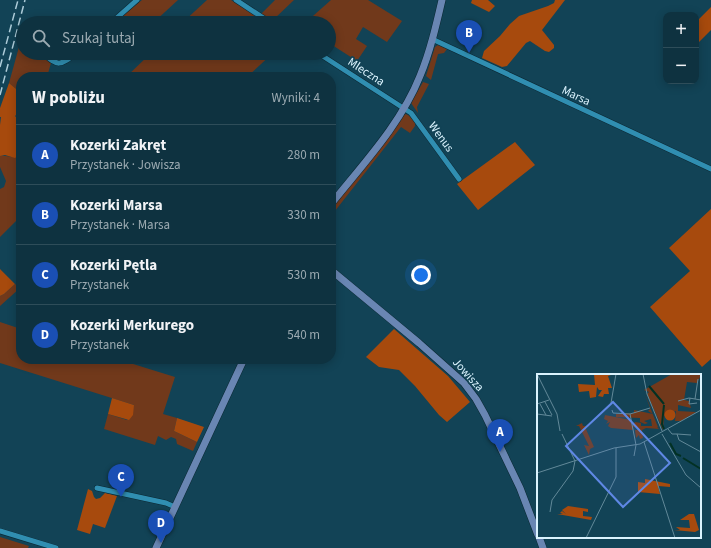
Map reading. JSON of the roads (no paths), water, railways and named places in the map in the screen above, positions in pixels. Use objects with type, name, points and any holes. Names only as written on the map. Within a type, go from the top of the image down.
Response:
[{"type":"main road","points":[[336,198],[382,140],[404,108],[420,77],[442,0]]},
{"type":"main road","name":"Jowisza","points":[[336,274],[443,363],[464,383],[476,399],[488,421],[520,488],[537,533]]},
{"type":"main road","points":[[156,548],[242,364]]},
{"type":"main road","name":"Jowisza","points":[[539,538],[543,548]]},
{"type":"street","points":[[119,16],[138,0]]},
{"type":"street","points":[[236,0],[260,16]]},
{"type":"street","name":"Marsa","points":[[432,39],[711,169]]},
{"type":"street","points":[[51,60],[57,64],[65,60]]},
{"type":"street","name":"Mleczna","points":[[329,60],[404,108]]},
{"type":"street","name":"Wenus","points":[[404,108],[411,113],[459,179]]},
{"type":"street","points":[[96,488],[166,503],[175,507]]},
{"type":"street","points":[[0,531],[56,548]]},
{"type":"railway","points":[[0,67],[18,0]]},
{"type":"railway","points":[[21,16],[25,0]]},
{"type":"railway","points":[[0,95],[16,34]]},
{"type":"place","name":"Kozerki Marsa","points":[[469,53]]},
{"type":"place","name":"Kozerki Zakręt","points":[[500,452]]},
{"type":"place","name":"Kozerki Pętla","points":[[121,497]]},
{"type":"place","name":"Kozerki Merkurego","points":[[161,543]]}]
